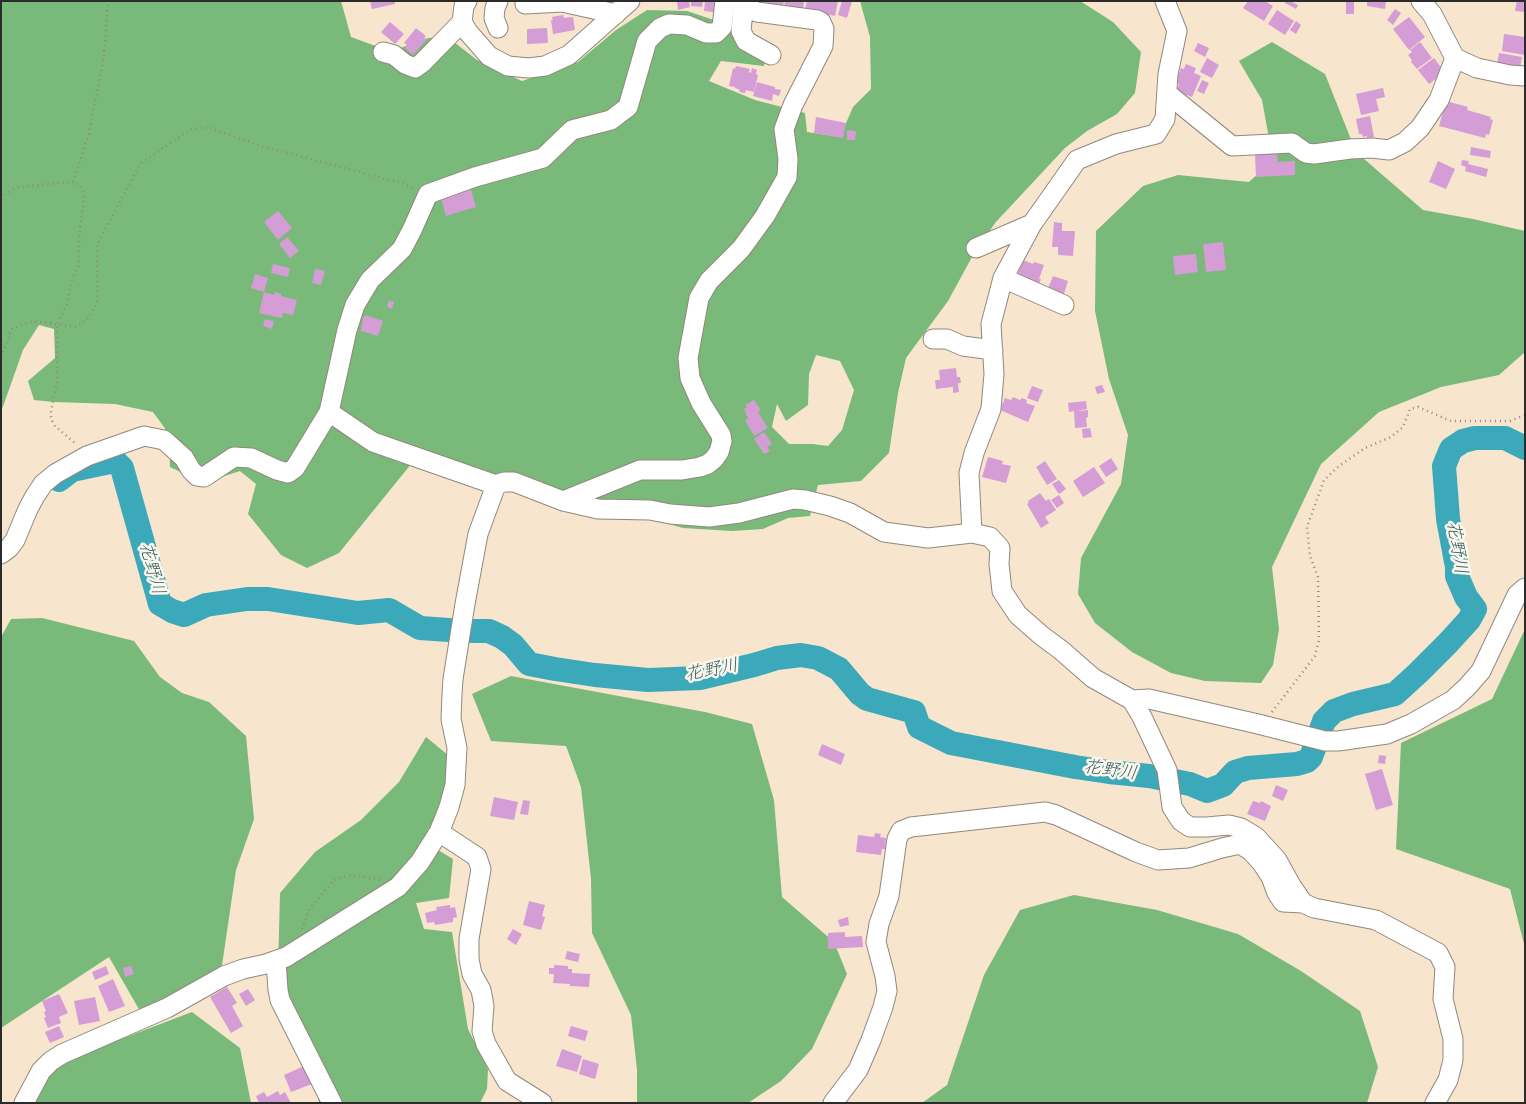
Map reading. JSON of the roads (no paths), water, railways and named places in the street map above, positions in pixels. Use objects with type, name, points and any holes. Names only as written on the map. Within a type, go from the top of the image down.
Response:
[{"type":"street","points":[[383,52],[394,55],[405,64],[415,68],[462,22],[466,1]]},
{"type":"street","points":[[498,1],[494,18],[498,28]]},
{"type":"street","points":[[462,22],[468,32],[489,56],[508,66],[529,68],[545,66],[569,55],[630,1]]},
{"type":"street","points":[[1,554],[15,540],[28,509],[43,484],[87,456],[144,436],[164,440],[184,458],[197,476],[204,477],[234,458],[251,458],[288,473],[295,468],[329,412],[347,330],[355,305],[370,280],[402,249],[428,194],[475,177],[543,158],[572,130],[611,120],[628,108],[647,41],[660,28],[669,24],[687,25],[706,33],[716,33],[722,27],[725,1]]},
{"type":"street","points":[[563,501],[640,470],[682,470],[700,467],[708,464],[719,452],[722,440],[721,435],[701,403],[690,378],[688,358],[699,298],[709,280],[741,249],[765,216],[787,177],[788,159],[784,129],[793,105],[823,46],[824,29],[823,25],[816,20],[757,12],[750,9],[744,1],[741,31],[746,41],[771,56]]},
{"type":"street","points":[[972,533],[969,473],[974,453],[991,409],[994,374],[991,324],[1003,278],[1032,224],[1077,160],[1116,144],[1156,134],[1165,119],[1168,74],[1177,31],[1166,1]]},
{"type":"street","points":[[1421,1],[1432,14],[1455,58],[1477,68],[1525,76]]},
{"type":"street","points":[[525,4],[562,2],[616,14]]},
{"type":"street","points":[[1168,94],[1232,146],[1292,143],[1306,152],[1314,154],[1350,149],[1372,148],[1389,150],[1405,142],[1420,128],[1439,100],[1455,58]]},
{"type":"street","points":[[976,248],[1032,224]]},
{"type":"street","points":[[1003,278],[1064,305]]},
{"type":"street","points":[[933,339],[947,339],[964,346],[993,350]]},
{"type":"street","points":[[329,412],[374,442],[496,485],[504,482],[514,482],[563,501],[598,509],[650,510],[703,517],[739,513],[790,499],[805,500],[850,513],[884,532],[928,538],[972,533],[990,537],[1000,548],[999,564],[1002,591],[1018,615],[1093,678],[1132,700],[1167,770],[1172,807],[1181,821],[1190,827],[1229,825],[1242,828],[1256,837],[1277,860],[1303,903]]},
{"type":"street","points":[[24,1103],[41,1070],[62,1054],[167,1008],[224,976],[276,961],[296,952],[398,887],[420,862],[438,832],[449,807],[455,784],[457,748],[450,719],[453,678],[475,547],[496,485]]},
{"type":"street","points":[[1132,700],[1149,699],[1325,741],[1387,734],[1411,724],[1453,700],[1467,687],[1480,671],[1517,596],[1525,588]]},
{"type":"street","points":[[833,1103],[858,1070],[872,1040],[883,1007],[887,991],[876,942],[879,924],[889,896],[897,839],[901,831],[904,829],[1045,812],[1056,815],[1136,852],[1158,860],[1189,858],[1240,844],[1251,851],[1262,863],[1283,902],[1303,903],[1314,908],[1376,920],[1438,953],[1445,967],[1442,999],[1452,1039],[1453,1060],[1448,1080],[1435,1103]]},
{"type":"street","points":[[438,832],[476,857],[481,869],[469,939],[469,959],[472,974],[481,990],[484,1006],[482,1031],[486,1044],[507,1081],[542,1103]]},
{"type":"street","points":[[276,961],[280,1000],[332,1103]]},
{"type":"waterway","name":"花野川","points":[[472,631],[489,631],[502,637],[513,645],[529,664],[595,675],[648,680],[700,678],[777,658],[801,655],[818,658],[839,669],[860,694],[867,699],[914,712],[919,727],[951,743],[1075,767],[1149,776],[1190,784],[1207,791],[1223,785],[1235,772],[1248,768],[1297,764],[1307,761],[1311,757],[1324,721],[1334,711],[1353,704],[1395,694],[1448,643],[1469,620],[1475,609],[1466,597],[1457,576],[1448,519],[1444,466],[1451,449],[1463,441],[1475,438],[1505,438],[1525,448]]},
{"type":"waterway","name":"花野川","points":[[59,480],[72,470],[115,461],[122,468],[160,604],[172,611],[184,615],[206,605],[247,599],[268,599],[358,613],[389,610],[420,628],[449,630]]}]
